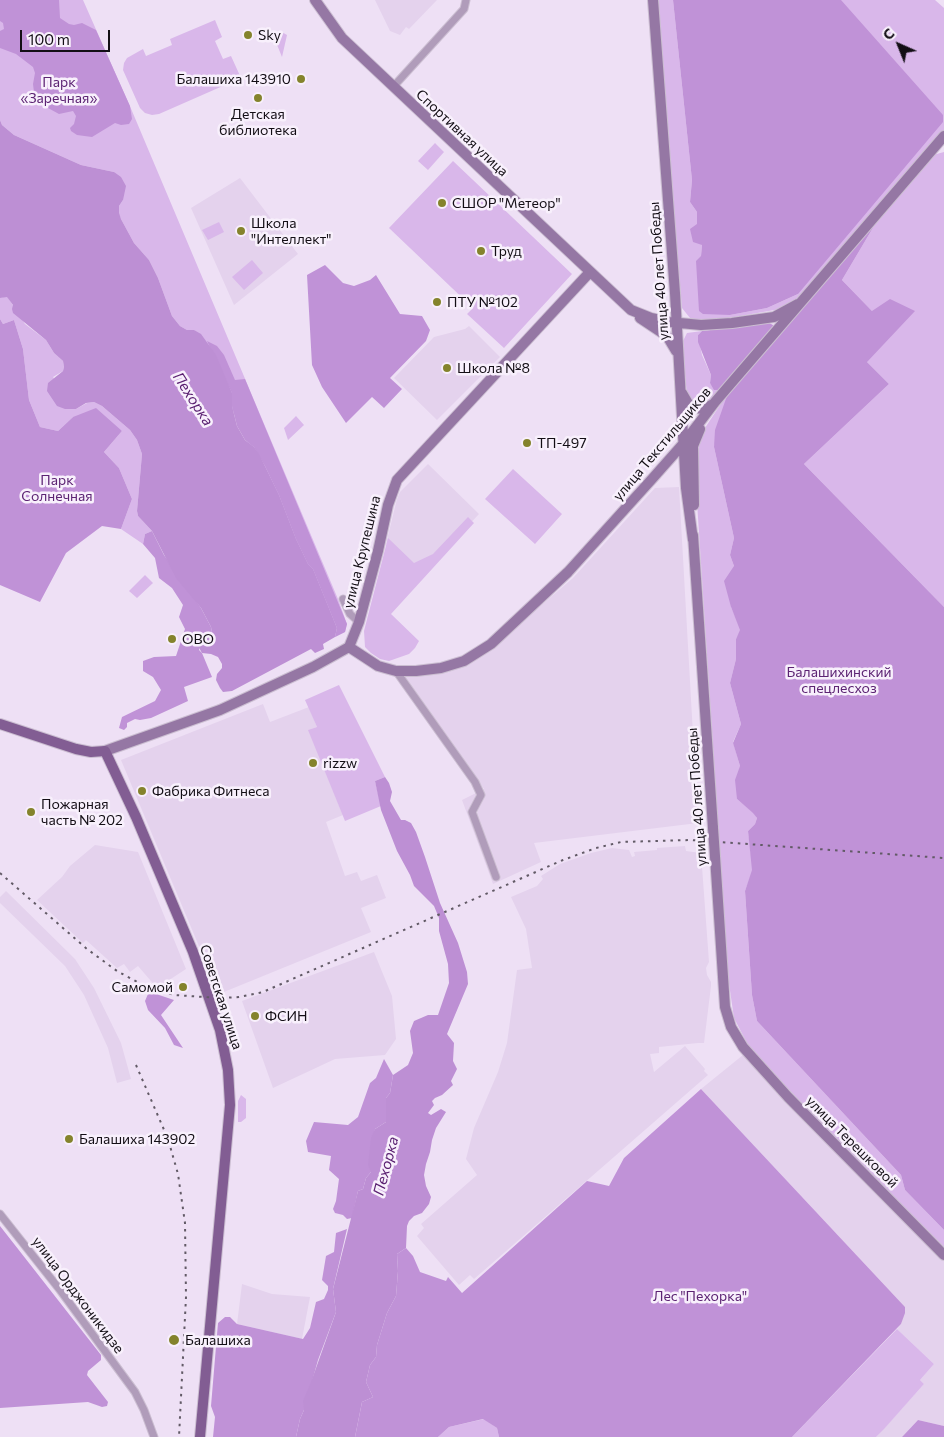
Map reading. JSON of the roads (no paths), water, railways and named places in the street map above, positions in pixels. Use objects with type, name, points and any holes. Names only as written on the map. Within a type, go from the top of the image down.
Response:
[{"type":"main road","points":[[0,724],[76,749],[91,752],[105,751]]},
{"type":"main road","name":"Советская улица","points":[[105,751],[136,817],[193,952],[220,1030],[228,1070],[229,1125],[200,1437]]},
{"type":"street","name":"Спортивная улица","points":[[315,0],[342,38],[631,310],[645,317],[701,325],[774,317],[804,301]]},
{"type":"street","points":[[393,87],[464,9],[466,0]]},
{"type":"street","name":"улица 40 лет Победы","points":[[652,0],[675,293],[686,488],[693,540],[725,1006],[731,1027],[743,1047]]},
{"type":"street","name":"улица Текстильщиков","points":[[349,647],[378,666],[396,671],[416,671],[441,668],[464,660],[491,644],[568,572],[666,464],[715,402],[804,301],[944,136]]},
{"type":"street","name":"улица Крупешина","points":[[349,647],[359,622],[388,505],[397,480],[590,272]]},
{"type":"street","points":[[645,317],[657,316],[668,312],[673,305],[675,293]]},
{"type":"street","points":[[675,293],[682,314],[688,320],[701,325]]},
{"type":"street","points":[[631,310],[667,336],[674,347],[678,359]]},
{"type":"street","points":[[774,317],[781,323],[778,330]]},
{"type":"street","points":[[678,359],[682,335],[689,329],[701,325]]},
{"type":"street","points":[[680,387],[686,401],[694,408],[704,409],[715,402]]},
{"type":"street","name":"улица 40 лет Победы","points":[[693,540],[694,477],[692,446],[715,402]]},
{"type":"street","points":[[666,464],[674,465],[681,469],[686,488]]},
{"type":"street","points":[[344,599],[350,614],[359,622]]},
{"type":"street","points":[[105,751],[220,710],[304,671],[349,647]]},
{"type":"street","points":[[396,671],[475,782],[481,795],[472,812],[496,877]]},
{"type":"street","name":"улица Терешковой","points":[[743,1047],[788,1097],[944,1255]]},
{"type":"street","name":"улица Орджоникидзе","points":[[0,1214],[60,1290],[135,1392],[154,1437]]},
{"type":"water","name":"Пехорка","points":[[0,120],[2,125],[14,135],[81,165],[114,172],[121,177],[126,186],[123,200],[119,206],[121,219],[134,243],[149,260],[172,316],[180,326],[201,334],[216,355],[232,393],[232,406],[237,426],[245,440],[259,454],[279,495],[296,539],[308,564],[313,569],[337,628],[335,637],[323,644],[324,649],[315,653],[311,649],[232,691],[223,692],[220,688],[216,680],[222,664],[218,657],[202,653],[198,646],[201,641],[212,633],[211,627],[201,608],[176,578],[152,531],[138,516],[142,454],[137,440],[130,430],[102,406],[94,402],[86,403],[76,409],[65,409],[57,406],[47,391],[48,383],[63,371],[63,361],[54,353],[46,340],[13,313],[13,305],[7,297],[0,298]]},
{"type":"water","name":"Пехорка","points":[[385,777],[392,792],[390,801],[401,820],[411,823],[416,832],[440,903],[458,943],[467,972],[468,984],[447,1034],[454,1043],[453,1061],[457,1069],[451,1081],[453,1085],[432,1101],[434,1105],[428,1113],[431,1115],[441,1109],[446,1112],[436,1128],[424,1175],[431,1197],[429,1204],[422,1213],[414,1216],[409,1221],[406,1248],[397,1254],[396,1296],[387,1313],[377,1345],[376,1357],[370,1365],[366,1382],[373,1397],[362,1402],[355,1437],[296,1437],[304,1410],[303,1401],[336,1312],[333,1289],[358,1191],[363,1189],[366,1178],[371,1172],[368,1165],[371,1138],[375,1129],[386,1122],[386,1098],[390,1093],[393,1075],[408,1065],[413,1053],[410,1031],[414,1021],[428,1015],[438,1015],[449,983],[448,964],[439,931],[439,918],[434,906],[414,886],[397,851],[381,810],[375,781]]},
{"type":"railway","points":[[0,873],[87,949],[117,971],[143,985],[174,995],[220,998],[239,997],[263,992],[563,860],[596,848],[621,842],[691,840],[944,858]]},
{"type":"railway","points":[[136,1065],[168,1139],[178,1174],[185,1223],[186,1297],[179,1437]]},
{"type":"place","name":"Sky","points":[[248,35]]},
{"type":"place","name":"Балашиха 143910","points":[[301,79]]},
{"type":"place","name":"Детская библиотека","points":[[258,98]]},
{"type":"place","name":"СШОР \"Метеор\"","points":[[442,203]]},
{"type":"place","name":"Школа \"Интеллект\"","points":[[241,231]]},
{"type":"place","name":"Труд","points":[[481,251]]},
{"type":"place","name":"ПТУ №102","points":[[437,302]]},
{"type":"place","name":"Школа №8","points":[[447,368]]},
{"type":"place","name":"ТП-497","points":[[527,443]]},
{"type":"place","name":"ОВО","points":[[172,639]]},
{"type":"place","name":"rizzw","points":[[313,763]]},
{"type":"place","name":"Фабрика Фитнеса","points":[[142,791]]},
{"type":"place","name":"Пожарная часть № 202","points":[[31,812]]},
{"type":"place","name":"Самомой","points":[[183,987]]},
{"type":"place","name":"ФСИН","points":[[255,1016]]},
{"type":"place","name":"Балашиха 143902","points":[[69,1139]]},
{"type":"place","name":"Балашиха","points":[[174,1340]]},
{"type":"park label","name":"Парк «Заречная»","points":[[59,90]]},
{"type":"park label","name":"Парк Солнечная","points":[[57,488]]},
{"type":"park label","name":"Балашихинский спецлесхоз","points":[[839,680]]},
{"type":"park label","name":"Лес \"Пехорка\"","points":[[700,1296]]}]
